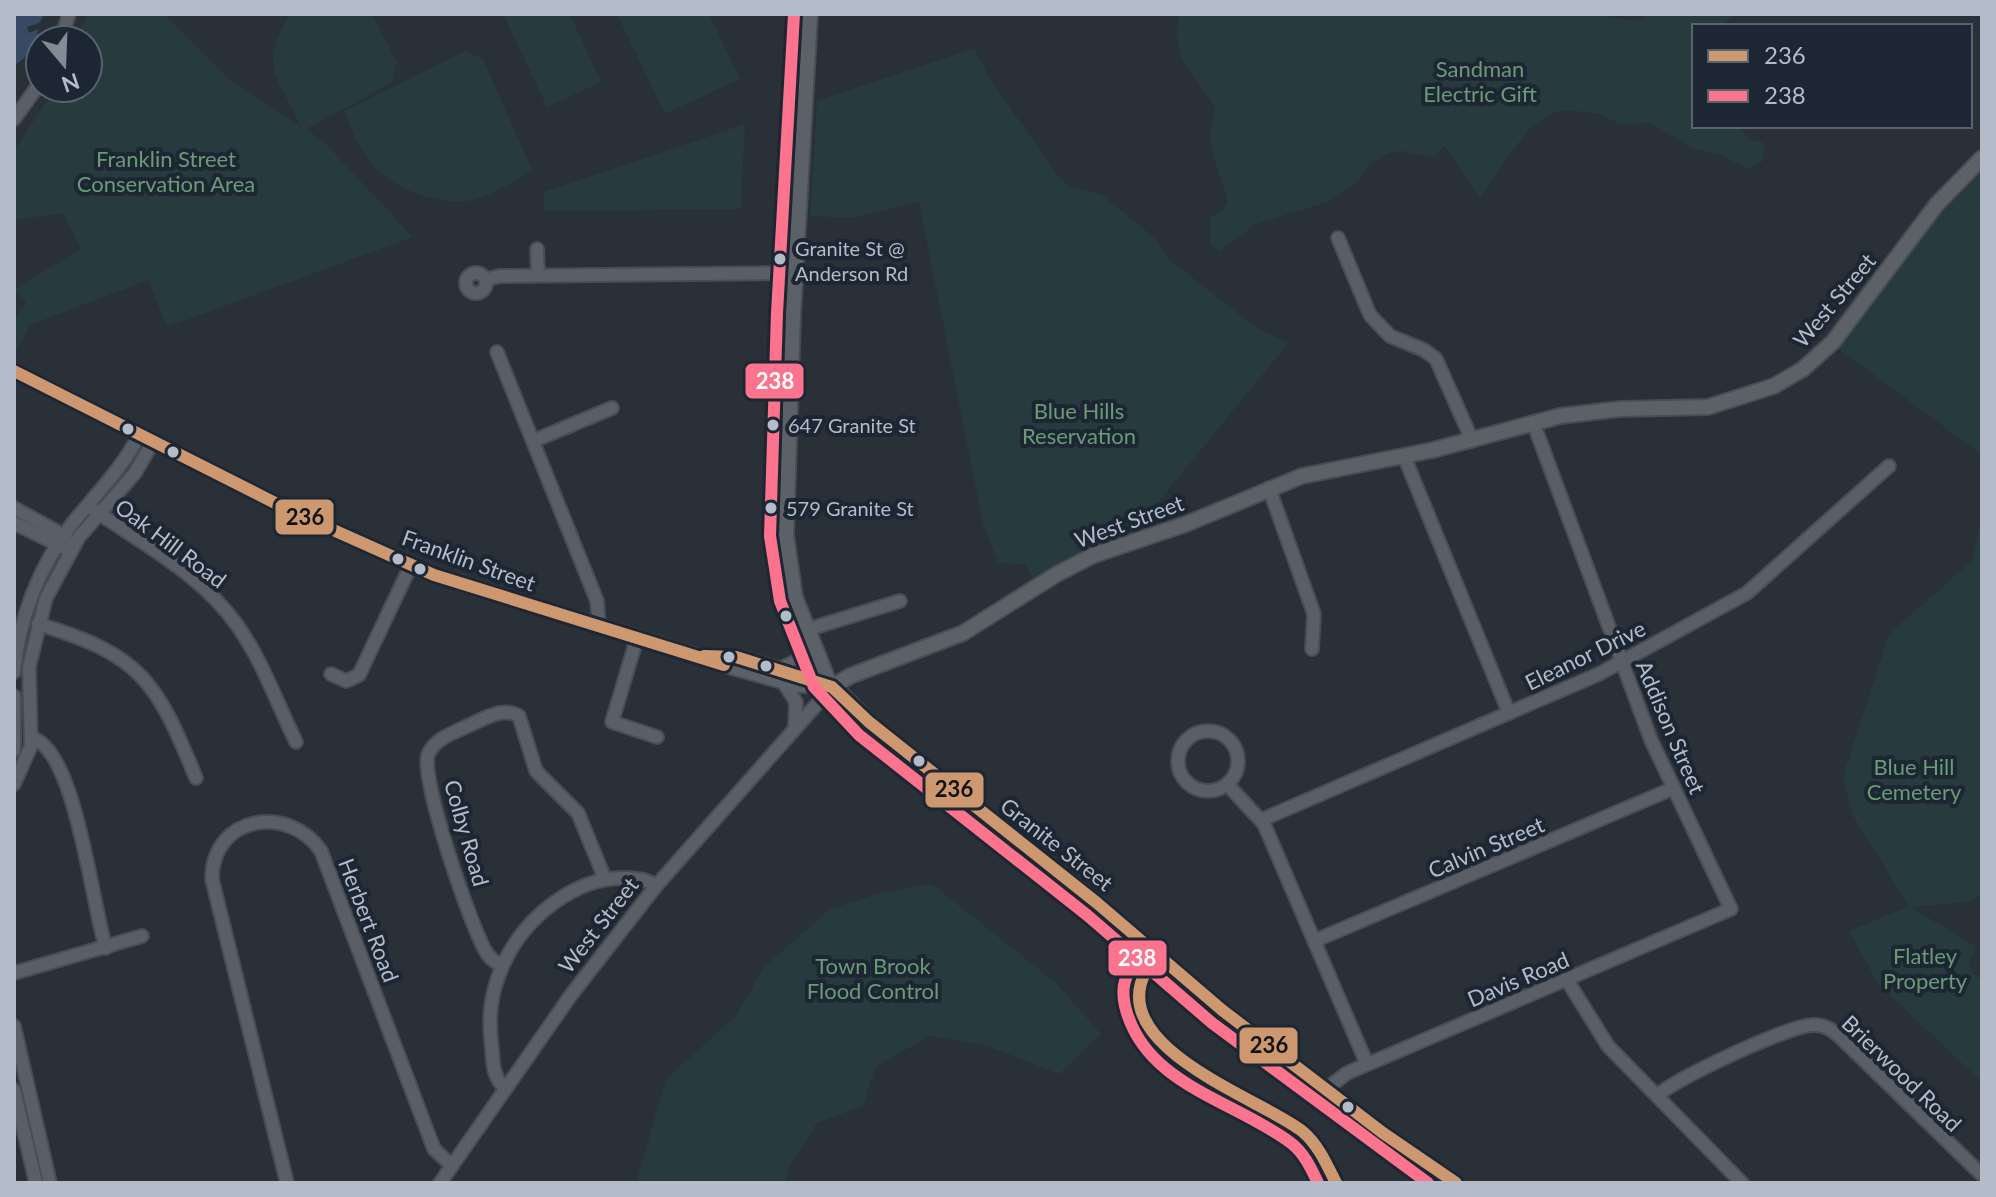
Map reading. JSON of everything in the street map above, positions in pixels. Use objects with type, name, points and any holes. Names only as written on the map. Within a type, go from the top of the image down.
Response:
[{"type":"main road","name":"Granite Street","points":[[810,14],[786,535],[792,583],[807,633],[832,687],[869,722],[1325,1090],[1456,1183]]},
{"type":"main road","name":"West Street","points":[[832,687],[850,676],[963,633],[1057,574],[1094,555],[1177,528],[1269,488],[1324,470],[1404,456],[1533,422],[1609,410],[1716,405],[1757,394],[1815,360],[1839,335],[1937,204],[1982,158]]},
{"type":"main road","name":"Franklin Street","points":[[14,371],[312,521],[411,565],[483,592],[599,627],[704,656],[728,655],[781,675],[832,687]]},
{"type":"main road","points":[[781,675],[800,662],[807,633]]},
{"type":"street","points":[[1338,238],[1370,315],[1390,336],[1424,350],[1436,359],[1472,440]]},
{"type":"street","points":[[537,249],[538,275]]},
{"type":"street","points":[[488,279],[538,275],[796,273]]},
{"type":"street","points":[[497,352],[597,601],[599,627]]},
{"type":"street","points":[[533,441],[612,408]]},
{"type":"street","name":"Addison Street","points":[[1533,422],[1622,662],[1674,788],[1731,909]]},
{"type":"street","points":[[14,672],[53,582],[139,435]]},
{"type":"street","points":[[14,784],[19,764],[32,738],[21,690],[38,581],[60,541],[135,473],[153,442]]},
{"type":"street","points":[[1404,456],[1509,713]]},
{"type":"street","name":"Eleanor Drive","points":[[1261,820],[1622,662],[1758,586],[1889,466]]},
{"type":"street","points":[[1269,488],[1313,610],[1312,649]]},
{"type":"street","points":[[14,508],[71,549]]},
{"type":"street","name":"Oak Hill Road","points":[[93,510],[190,576],[227,613],[251,648],[296,742]]},
{"type":"street","points":[[14,523],[60,541]]},
{"type":"street","points":[[331,674],[346,681],[359,675],[411,565]]},
{"type":"street","points":[[807,633],[900,601]]},
{"type":"street","points":[[31,629],[101,645],[135,668],[167,708],[196,778]]},
{"type":"street","points":[[637,638],[612,722],[657,737]]},
{"type":"street","points":[[781,675],[796,702],[793,729]]},
{"type":"street","name":"West Street","points":[[440,1183],[571,995],[656,886],[832,687]]},
{"type":"street","points":[[14,696],[14,750]]},
{"type":"street","name":"Colby Road","points":[[502,965],[486,953],[449,856],[427,770],[428,755],[436,743],[496,714],[519,716],[536,771],[578,813],[605,879]]},
{"type":"street","points":[[1205,731],[1228,739],[1238,761],[1227,784],[1204,791],[1186,781],[1178,759],[1186,740],[1205,731]]},
{"type":"street","points":[[32,738],[50,751],[67,789],[106,948]]},
{"type":"street","points":[[1227,784],[1261,820],[1367,1064]]},
{"type":"street","name":"Calvin Street","points":[[1314,941],[1674,788]]},
{"type":"street","name":"Herbert Road","points":[[287,1183],[212,879],[214,858],[221,841],[235,829],[256,824],[293,827],[321,851],[432,1144],[440,1157],[452,1166]]},
{"type":"street","points":[[505,1088],[495,1075],[489,1023],[492,995],[502,965],[524,932],[562,898],[583,885],[605,879],[641,879],[656,886]]},
{"type":"street","name":"Davis Road","points":[[1325,1090],[1342,1076],[1367,1064],[1731,909]]},
{"type":"street","points":[[14,973],[142,936]]},
{"type":"street","points":[[1567,980],[1604,1041],[1742,1183]]},
{"type":"street","points":[[14,1026],[50,1183]]},
{"type":"street","name":"Brierwood Road","points":[[1657,1096],[1678,1080],[1797,1029],[1823,1026],[1840,1037],[1982,1175]]},
{"type":"street","points":[[14,1090],[36,1183]]},
{"type":"street","points":[[20,1117],[34,1115]]},
{"type":"green space","name":"Franklin Street Conservation Area","points":[[88,14],[164,14],[230,80],[301,127],[275,73],[273,61],[274,48],[290,14],[372,14],[397,62],[392,83],[306,129],[323,141],[413,237],[167,327],[148,280],[30,325],[14,356],[14,319],[26,302],[14,289],[81,249],[63,213],[14,220],[14,151],[45,104],[104,104],[104,24],[83,24]]},
{"type":"green space","points":[[503,14],[570,14],[601,82],[547,107]]},
{"type":"green space","points":[[617,14],[709,14],[740,79],[665,114]]},
{"type":"green space","name":"Sandman Electric Gift","points":[[1179,14],[1609,14],[1607,17],[1635,21],[1650,14],[1734,14],[1723,24],[1692,24],[1692,128],[1739,128],[1749,139],[1764,143],[1763,161],[1748,169],[1723,156],[1691,147],[1649,123],[1619,124],[1600,114],[1567,110],[1554,112],[1529,128],[1480,197],[1444,146],[1434,158],[1402,151],[1389,153],[1371,163],[1359,181],[1329,201],[1254,225],[1219,252],[1210,244],[1210,218],[1223,210],[1228,201],[1212,151],[1210,134],[1215,107],[1182,59],[1176,36]]},
{"type":"green space","name":"Blue Hills Reservation","points":[[974,48],[991,80],[1059,178],[1071,187],[1101,194],[1156,239],[1170,260],[1257,328],[1288,343],[1160,500],[1153,528],[1090,548],[1033,579],[1025,564],[998,563],[983,523],[919,202],[851,218],[810,216],[817,101]]},
{"type":"green space","points":[[465,51],[483,59],[532,170],[480,197],[445,201],[403,188],[380,172],[363,151],[344,111]]},
{"type":"green space","points":[[745,124],[741,209],[544,211],[544,192]]},
{"type":"green space","points":[[1982,169],[1982,455],[1838,348],[1943,208]]},
{"type":"green space","name":"Blue Hill Cemetery","points":[[1982,513],[1982,895],[1969,902],[1911,907],[1976,947],[1969,964],[1973,974],[1982,980],[1982,1082],[1879,985],[1849,931],[1909,906],[1852,814],[1843,777],[1889,634],[1973,560]]},
{"type":"green space","name":"Town Brook Flood Control","points":[[932,884],[1056,983],[1101,1034],[1059,1074],[988,1046],[930,1036],[876,1066],[863,1106],[817,1123],[789,1167],[785,1183],[636,1183],[666,1079],[736,1016],[764,967],[830,909],[881,893]]},
{"type":"water","points":[[14,14],[44,15],[39,23],[24,24],[24,57],[14,66]]},
{"type":"transit line","name":"238","points":[[794,14],[777,313],[770,536],[780,601],[814,687],[859,735],[1087,915],[1212,1023],[1428,1183]]},
{"type":"transit line","name":"236","points":[[14,371],[293,512],[434,575],[724,665]]},
{"type":"transit line","name":"236","points":[[704,656],[736,657],[832,687],[869,722],[1097,903],[1222,1010],[1383,1133],[1456,1183]]},
{"type":"transit line","name":"238","points":[[1157,948],[1141,958],[1126,978],[1123,995],[1135,1033],[1151,1055],[1171,1073],[1296,1147],[1318,1183]]},
{"type":"transit line","name":"236","points":[[1165,962],[1145,973],[1139,1000],[1148,1025],[1167,1048],[1194,1068],[1308,1136],[1336,1183]]},
{"type":"place","name":"Granite St @ Anderson Rd","points":[[780,259]]},
{"type":"place","name":"647 Granite St","points":[[773,425]]},
{"type":"place","name":"579 Granite St","points":[[771,508]]},
{"type":"park label","name":"Flatley Property","points":[[1925,968]]}]
